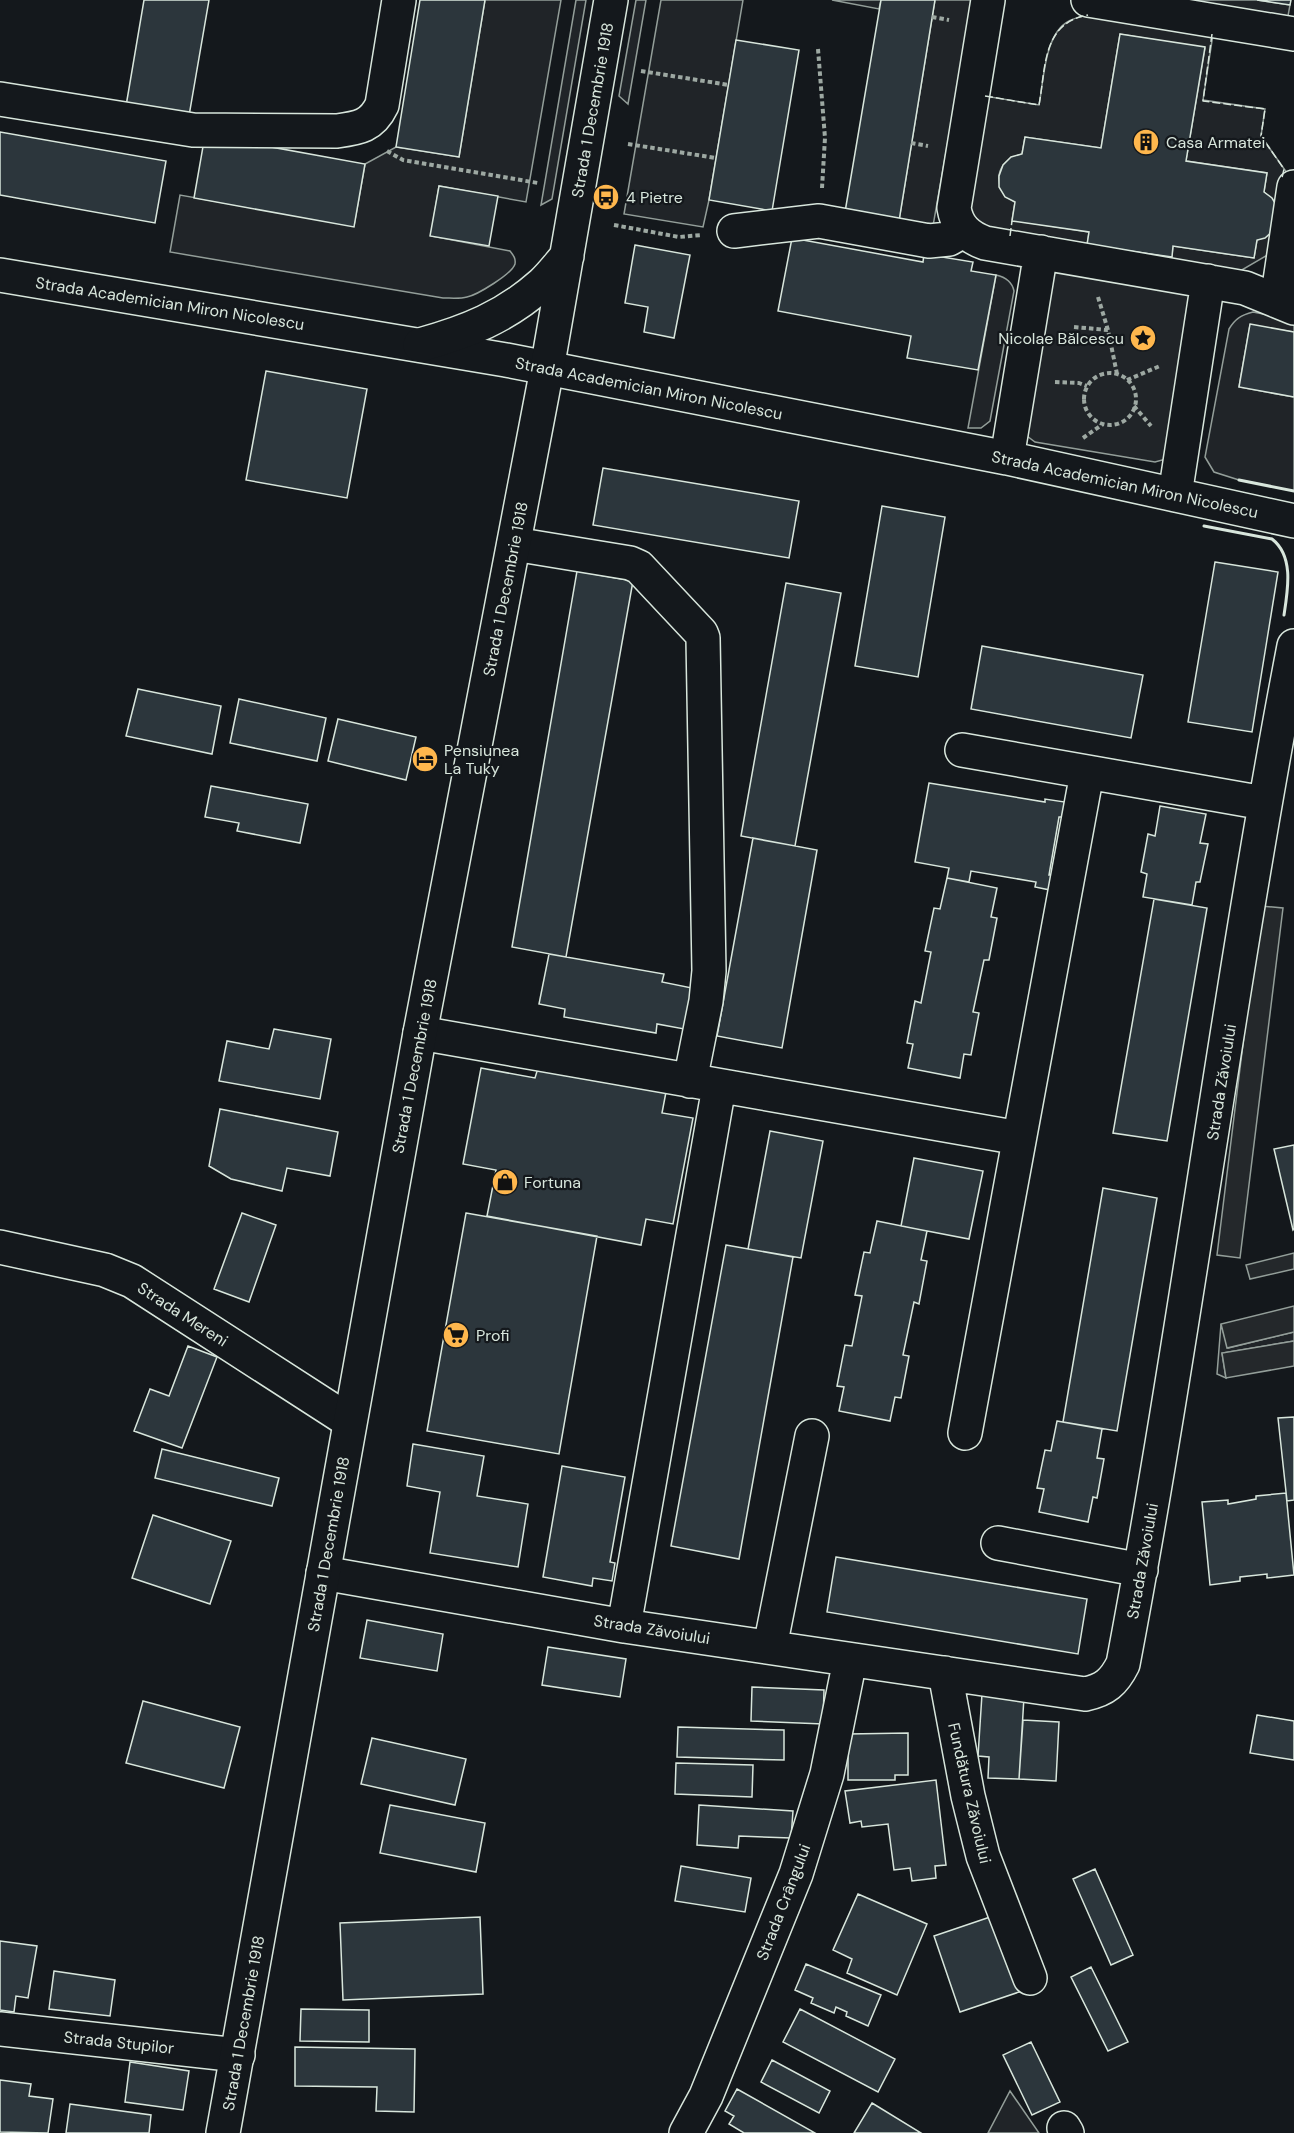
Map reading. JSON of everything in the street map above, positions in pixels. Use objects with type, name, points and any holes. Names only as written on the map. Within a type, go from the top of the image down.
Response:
[{"type":"street","points":[[0,99],[193,129],[337,131],[354,128],[376,117],[382,105],[399,0]]},
{"type":"street","name":"Strada 1 Decembrie 1918","points":[[223,2133],[349,1421],[420,1033],[547,369],[611,0]]},
{"type":"street","points":[[988,0],[954,208],[955,216],[963,231],[976,240],[1254,290],[1285,304],[1294,187]]},
{"type":"street","points":[[1088,0],[1294,34]]},
{"type":"street","points":[[734,231],[819,221],[929,241],[949,239],[963,231]]},
{"type":"street","points":[[1007,458],[1041,252]]},
{"type":"street","points":[[420,345],[474,328],[491,320],[544,283],[567,256]]},
{"type":"street","name":"Strada Academician Miron Nicolescu","points":[[0,275],[420,345],[547,369],[1007,458],[1294,521]]},
{"type":"street","points":[[1175,495],[1209,281]]},
{"type":"street","points":[[514,544],[630,563],[639,567],[701,633],[703,638],[709,971],[704,1084],[624,1626]]},
{"type":"street","name":"Strada Zăvoiului","points":[[322,1573],[624,1626],[1085,1694],[1108,1686],[1117,1676],[1123,1664],[1141,1570],[1185,1310],[1264,803],[1294,646]]},
{"type":"street","points":[[962,750],[1264,803]]},
{"type":"street","points":[[965,1433],[1087,773]]},
{"type":"street","points":[[420,1033],[1019,1138]]},
{"type":"street","name":"Strada Mereni","points":[[0,1247],[105,1270],[132,1281],[349,1421]]},
{"type":"street","points":[[770,1647],[812,1436]]},
{"type":"street","points":[[998,1543],[1141,1570]]},
{"type":"street","name":"Strada Crângului","points":[[687,2133],[706,2096],[796,1874],[827,1774],[850,1660]]},
{"type":"street","name":"Fundătura Zăvoiului","points":[[945,1673],[968,1796],[983,1856],[1030,1978]]},
{"type":"street","name":"Strada Stupilor","points":[[0,2029],[238,2055]]},
{"type":"path","points":[[818,49],[825,138],[819,221]]},
{"type":"path","points":[[641,71],[729,85]]},
{"type":"path","points":[[366,124],[387,151],[403,160],[538,183]]},
{"type":"path","points":[[628,144],[716,158]]},
{"type":"path","points":[[614,225],[678,237],[734,231]]},
{"type":"path","points":[[1083,260],[1108,330],[1117,374],[1127,380],[1134,389],[1134,406],[1125,420],[1114,424],[1103,424],[1092,418],[1089,413],[1084,403],[1085,392],[1095,378],[1105,373],[1117,374]]},
{"type":"path","points":[[1074,327],[1108,330]]},
{"type":"shaded area","points":[[485,0],[561,0],[526,202],[439,186],[431,236],[510,251],[515,258],[515,264],[501,278],[472,295],[461,298],[443,298],[170,252],[180,195],[354,226],[365,164],[396,147],[459,157]]},
{"type":"shaded area","points":[[576,0],[586,0],[552,199],[541,205]]},
{"type":"shaded area","points":[[636,0],[646,0],[628,104],[619,96]]},
{"type":"shaded area","points":[[661,0],[743,0],[703,227],[624,214]]},
{"type":"shaded area","points":[[832,0],[881,0],[879,9]]},
{"type":"shaded area","points":[[935,0],[973,0],[933,226],[899,221]]},
{"type":"shaded area","points":[[1188,0],[1257,0],[1290,5],[1288,16]]},
{"type":"shaded area","points":[[1092,14],[1213,34],[1203,100],[1265,109],[1261,136],[1287,173],[1276,250],[1235,274],[1171,265],[1173,246],[1254,258],[1257,240],[1271,232],[1275,226],[1277,212],[1275,205],[1264,192],[1267,173],[1186,161],[1205,48],[1120,34],[1101,148],[1025,137],[1022,154],[1006,162],[999,175],[1002,189],[1015,202],[1012,220],[1089,232],[1086,251],[1009,240],[968,217],[985,96],[1039,105],[1046,58],[1054,36],[1069,21]]},
{"type":"shaded area","points":[[1052,271],[1191,293],[1166,459],[1155,462],[1035,442],[1027,436]]},
{"type":"shaded area","points":[[996,275],[1008,280],[1014,291],[990,421],[981,428],[968,428]]},
{"type":"shaded area","points":[[1253,312],[1294,320],[1294,332],[1250,325],[1239,387],[1294,397],[1294,491],[1239,480],[1214,472],[1205,457],[1229,329],[1239,318]]},
{"type":"shaded area","points":[[1260,906],[1283,908],[1240,1258],[1217,1255]]},
{"type":"shaded area","points":[[1294,1253],[1294,1269],[1250,1279],[1246,1265]]},
{"type":"shaded area","points":[[1294,1306],[1294,1332],[1227,1348],[1221,1324]]},
{"type":"shaded area","points":[[1221,1324],[1228,1348],[1294,1332],[1294,1341],[1222,1353],[1226,1378],[1217,1374]]},
{"type":"shaded area","points":[[1294,1341],[1294,1366],[1226,1378],[1222,1353]]},
{"type":"shaded area","points":[[1010,2091],[1039,2133],[988,2133]]},
{"type":"building","points":[[144,0],[209,0],[189,116],[126,106]]},
{"type":"building","points":[[420,0],[485,0],[459,157],[396,147]]},
{"type":"building","points":[[881,0],[935,0],[899,221],[845,212]]},
{"type":"building","points":[[1257,0],[1291,0],[1290,5]]},
{"type":"building","name":"Casa Armatei","points":[[1120,34],[1205,47],[1186,161],[1267,173],[1264,192],[1272,198],[1278,208],[1274,230],[1265,238],[1257,240],[1254,258],[1173,246],[1172,257],[1087,245],[1089,232],[1012,221],[1015,202],[1005,197],[999,187],[999,176],[1003,165],[1011,157],[1022,154],[1025,137],[1101,148]]},
{"type":"building","points":[[736,40],[799,50],[772,211],[709,200]]},
{"type":"building","points":[[0,132],[166,161],[155,223],[0,195]]},
{"type":"building","points":[[205,135],[365,164],[354,227],[194,198]]},
{"type":"building","points":[[439,186],[498,196],[489,246],[430,236]]},
{"type":"building","points":[[792,238],[923,262],[924,254],[973,262],[971,271],[996,275],[978,370],[907,358],[911,336],[778,311]]},
{"type":"building","points":[[635,245],[690,255],[674,338],[644,332],[648,307],[625,303]]},
{"type":"building","points":[[1250,324],[1294,332],[1294,397],[1239,387]]},
{"type":"building","points":[[266,371],[367,389],[347,498],[246,480]]},
{"type":"building","points":[[603,468],[799,501],[789,558],[593,525]]},
{"type":"building","points":[[882,506],[945,517],[918,677],[855,666]]},
{"type":"building","points":[[1215,562],[1278,572],[1252,732],[1188,722]]},
{"type":"building","points":[[577,571],[633,581],[566,957],[512,947]]},
{"type":"building","points":[[786,583],[841,593],[795,846],[741,836]]},
{"type":"building","points":[[982,646],[1143,675],[1131,738],[971,709]]},
{"type":"building","points":[[138,689],[221,706],[212,754],[126,736]]},
{"type":"building","points":[[239,699],[326,718],[317,761],[230,743]]},
{"type":"building","points":[[338,719],[416,737],[406,780],[328,761]]},
{"type":"building","points":[[929,783],[1045,802],[1045,799],[1065,802],[1062,817],[1059,817],[1049,875],[1052,875],[1050,890],[1035,887],[1036,882],[971,871],[969,882],[947,878],[949,868],[915,862]]},
{"type":"building","points":[[211,786],[308,804],[300,843],[237,831],[239,823],[205,817]]},
{"type":"building","points":[[1160,806],[1206,814],[1200,843],[1208,844],[1200,882],[1196,882],[1192,905],[1143,897],[1147,874],[1141,872],[1148,834],[1155,836]]},
{"type":"building","points":[[753,838],[817,850],[782,1048],[717,1036]]},
{"type":"building","points":[[947,878],[997,888],[991,917],[997,918],[989,960],[984,960],[973,1012],[979,1013],[971,1055],[964,1054],[960,1078],[908,1068],[913,1044],[907,1043],[915,1001],[921,1003],[931,952],[925,951],[934,908],[940,909]]},
{"type":"building","points":[[1154,899],[1207,908],[1167,1141],[1113,1133]]},
{"type":"building","points":[[549,954],[664,974],[662,982],[692,988],[684,1029],[657,1024],[656,1033],[564,1017],[565,1009],[539,1004]]},
{"type":"building","points":[[274,1029],[331,1039],[320,1099],[219,1081],[227,1041],[269,1049]]},
{"type":"building","points":[[481,1068],[535,1078],[538,1068],[666,1092],[662,1113],[693,1118],[673,1224],[646,1219],[641,1245],[487,1216],[496,1170],[463,1164]]},
{"type":"building","points":[[220,1109],[338,1132],[330,1176],[287,1168],[282,1191],[231,1179],[209,1166]]},
{"type":"building","points":[[770,1131],[823,1141],[801,1258],[748,1249]]},
{"type":"building","points":[[1294,1145],[1294,1229],[1293,1230],[1274,1149]]},
{"type":"building","points":[[914,1158],[983,1171],[969,1239],[901,1226]]},
{"type":"building","points":[[1103,1188],[1157,1198],[1117,1431],[1063,1422]]},
{"type":"building","points":[[242,1213],[276,1225],[249,1302],[214,1289]]},
{"type":"building","points":[[466,1213],[597,1236],[559,1454],[427,1431]]},
{"type":"building","points":[[877,1221],[927,1231],[921,1260],[927,1261],[919,1304],[914,1302],[903,1355],[909,1356],[901,1398],[895,1397],[890,1421],[839,1411],[844,1387],[837,1386],[845,1345],[852,1346],[862,1296],[855,1295],[864,1252],[870,1253]]},
{"type":"building","points":[[726,1245],[793,1257],[739,1559],[671,1546]]},
{"type":"building","points":[[188,1346],[217,1357],[182,1448],[134,1431],[150,1389],[169,1396]]},
{"type":"building","points":[[1294,1417],[1294,1500],[1287,1501],[1278,1418]]},
{"type":"building","points":[[1057,1421],[1102,1429],[1097,1458],[1104,1459],[1097,1498],[1093,1497],[1088,1522],[1039,1512],[1044,1489],[1037,1488],[1045,1450],[1051,1451]]},
{"type":"building","points":[[413,1444],[484,1456],[477,1496],[528,1504],[518,1567],[430,1553],[440,1492],[407,1486]]},
{"type":"building","points":[[162,1449],[279,1478],[272,1506],[155,1478]]},
{"type":"building","points":[[562,1466],[625,1477],[610,1562],[615,1563],[612,1581],[593,1578],[592,1586],[543,1577]]},
{"type":"building","points":[[1286,1493],[1294,1575],[1267,1578],[1267,1574],[1240,1577],[1240,1581],[1210,1585],[1202,1502],[1228,1500],[1228,1504],[1256,1499],[1256,1496]]},
{"type":"building","points":[[153,1515],[231,1541],[210,1604],[132,1578]]},
{"type":"building","points":[[836,1557],[1087,1599],[1078,1654],[827,1612]]},
{"type":"building","points":[[367,1620],[443,1634],[437,1671],[360,1658]]},
{"type":"building","points":[[548,1647],[626,1659],[620,1697],[542,1685]]},
{"type":"building","points":[[752,1687],[824,1690],[823,1724],[751,1721]]},
{"type":"building","points":[[982,1694],[1024,1697],[1019,1779],[988,1778],[989,1757],[978,1756]]},
{"type":"building","points":[[143,1701],[240,1727],[224,1788],[126,1763]]},
{"type":"building","points":[[1257,1715],[1294,1721],[1294,1760],[1250,1753]]},
{"type":"building","points":[[1023,1720],[1059,1722],[1056,1781],[1019,1779]]},
{"type":"building","points":[[678,1727],[784,1730],[784,1760],[677,1757]]},
{"type":"building","points":[[908,1733],[908,1775],[895,1775],[895,1780],[848,1780],[848,1734]]},
{"type":"building","points":[[372,1738],[466,1759],[455,1805],[361,1784]]},
{"type":"building","points":[[676,1763],[753,1765],[752,1797],[675,1794]]},
{"type":"building","points":[[936,1780],[946,1865],[935,1866],[936,1878],[912,1881],[910,1868],[894,1870],[888,1824],[862,1827],[861,1821],[850,1823],[845,1791]]},
{"type":"building","points":[[390,1805],[485,1823],[476,1872],[380,1853]]},
{"type":"building","points":[[699,1805],[793,1811],[791,1838],[739,1836],[738,1848],[697,1845]]},
{"type":"building","points":[[681,1866],[751,1878],[745,1912],[675,1901]]},
{"type":"building","points":[[1095,1869],[1133,1955],[1111,1965],[1073,1879]]},
{"type":"building","points":[[858,1894],[927,1924],[897,1995],[847,1973],[852,1959],[833,1950]]},
{"type":"building","points":[[996,1915],[1022,1991],[960,2012],[934,1936]]},
{"type":"building","points":[[480,1917],[483,1994],[343,2000],[340,1923]]},
{"type":"building","points":[[0,1941],[37,1946],[28,1998],[16,1996],[14,2012],[0,2010]]},
{"type":"building","points":[[806,1964],[881,1995],[868,2026],[846,2016],[847,2012],[836,2007],[834,2013],[811,2003],[813,1998],[795,1990]]},
{"type":"building","points":[[1091,1967],[1128,2042],[1108,2051],[1071,1977]]},
{"type":"building","points":[[54,1971],[115,1980],[110,2016],[49,2009]]},
{"type":"building","points":[[301,2009],[369,2010],[369,2042],[300,2041]]},
{"type":"building","points":[[800,2009],[895,2059],[878,2092],[783,2042]]},
{"type":"building","points":[[1031,2042],[1060,2102],[1032,2115],[1003,2055]]},
{"type":"building","points":[[295,2047],[415,2049],[414,2112],[376,2111],[377,2087],[295,2086]]},
{"type":"building","points":[[772,2060],[830,2091],[819,2113],[761,2082]]},
{"type":"building","points":[[130,2062],[189,2071],[183,2110],[125,2102]]},
{"type":"building","points":[[0,2080],[31,2084],[29,2096],[53,2099],[48,2133],[0,2132]]},
{"type":"building","points":[[737,2089],[815,2133],[744,2133],[729,2124],[734,2116],[725,2111]]},
{"type":"building","points":[[872,2103],[921,2133],[854,2133]]},
{"type":"building","points":[[70,2104],[151,2115],[149,2133],[66,2133]]},
{"type":"fence","points":[[985,96],[1039,105],[1045,62],[1054,37],[1062,27],[1088,15]]},
{"type":"fence","points":[[1212,34],[1203,101],[1265,109],[1261,136],[1284,169],[1282,178]]},
{"type":"fence","points":[[1010,236],[1012,221]]},
{"type":"wall","points":[[1239,480],[1294,491]]},
{"type":"wall","points":[[1204,526],[1272,539],[1279,546],[1284,554],[1288,574],[1284,615]]},
{"type":"place","name":"Casa Armatei","points":[[1146,142]]},
{"type":"place","name":"4 Pietre","points":[[606,197]]},
{"type":"place","name":"Nicolae Bălcescu","points":[[1143,338]]},
{"type":"place","name":"Pensiunea La Tuky","points":[[425,759]]},
{"type":"place","name":"Fortuna","points":[[505,1182]]},
{"type":"place","name":"Profi","points":[[456,1335]]}]
